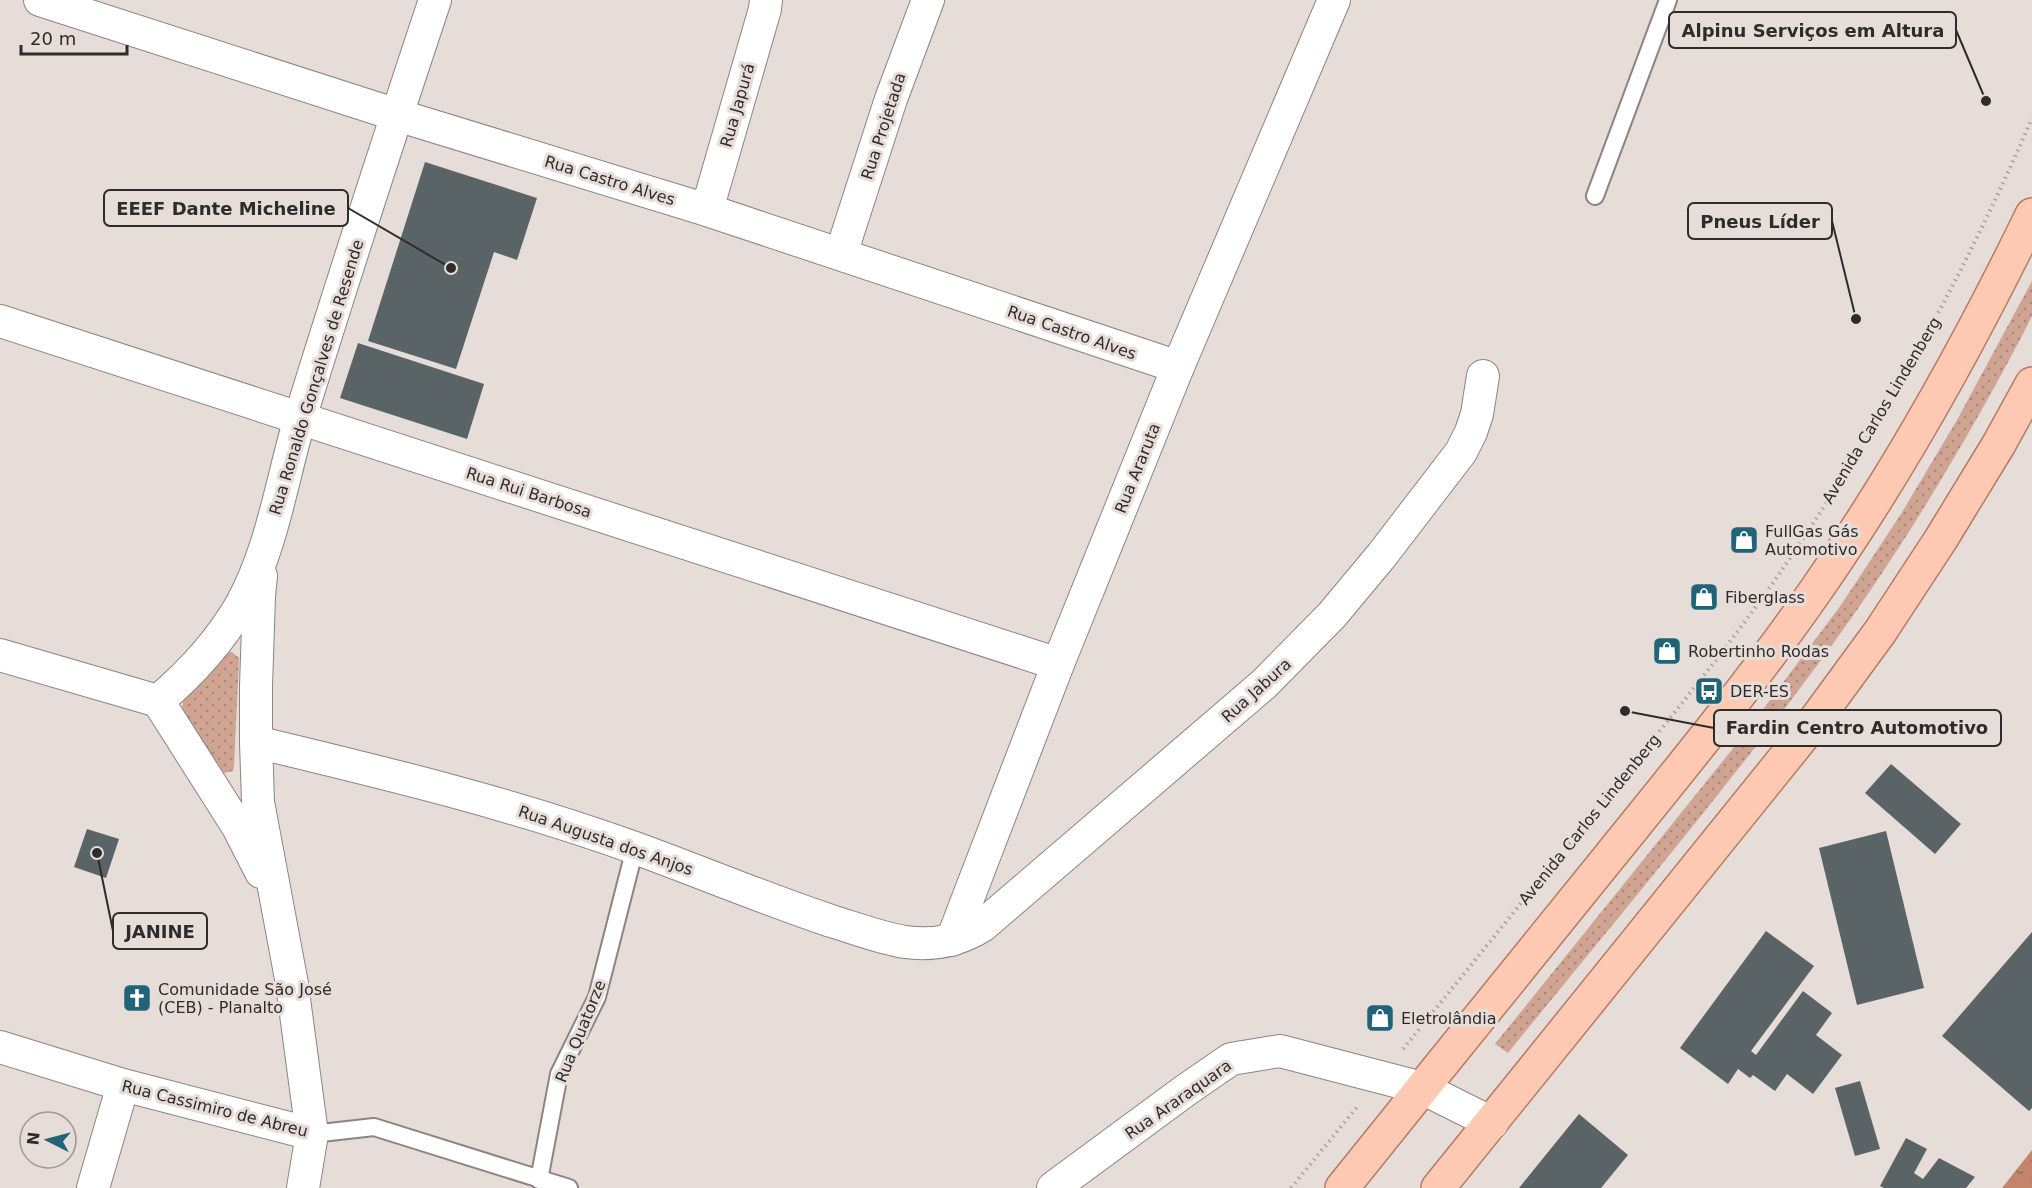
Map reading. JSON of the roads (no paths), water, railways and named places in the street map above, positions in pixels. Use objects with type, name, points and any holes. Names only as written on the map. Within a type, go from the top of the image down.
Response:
[{"type":"main road","points":[[1342,1188],[1721,718],[1811,597],[1877,499],[1932,406],[1984,311],[2032,215]]},
{"type":"main road","points":[[1438,1188],[1780,766],[1847,677],[1880,632],[1941,539],[1999,444],[2032,384]]},
{"type":"street","name":"Rua Castro Alves","points":[[40,0],[397,115],[707,210],[1178,367]]},
{"type":"street","name":"Rua Ronaldo Gonçalves de Resende","points":[[279,915],[238,827],[158,701],[205,656],[226,630],[255,577],[300,417],[435,0]]},
{"type":"street","name":"Rua Japurá","points":[[707,210],[766,0]]},
{"type":"street","name":"Rua Projetada","points":[[842,254],[891,99],[928,0]]},
{"type":"street","name":"Rua Araruta","points":[[952,940],[1058,664],[1178,367],[1334,0]]},
{"type":"street","name":"Rua Rui Barbosa","points":[[0,321],[1058,664]]},
{"type":"street","name":"Rua Jabura","points":[[952,940],[982,926],[1264,684],[1312,637],[1358,586],[1461,452],[1477,414],[1483,376]]},
{"type":"street","name":"Rua Ronaldo Gonçalves de Resende","points":[[265,548],[259,596],[257,643],[258,802],[291,984],[312,1134],[303,1188]]},
{"type":"street","points":[[226,630],[234,627],[249,631],[257,643]]},
{"type":"street","points":[[0,655],[158,701]]},
{"type":"street","name":"Rua Augusta dos Anjos","points":[[256,742],[433,785],[522,810],[635,848],[843,925],[920,944],[952,940]]},
{"type":"street","points":[[211,784],[217,792],[236,798],[245,796],[258,784]]},
{"type":"street","name":"Rua Cassimiro de Abreu","points":[[0,1047],[123,1085],[312,1134]]},
{"type":"street","name":"Rua Araraquara","points":[[1053,1188],[1231,1059],[1280,1051],[1422,1088],[1492,1123]]},
{"type":"street","points":[[93,1188],[123,1085]]},
{"type":"lane","points":[[1595,196],[1668,0]]},
{"type":"lane","name":"Rua Quatorze","points":[[538,1179],[559,1074],[597,997],[635,848]]},
{"type":"lane","name":"Rua Cassimiro de Abreu","points":[[312,1134],[374,1127],[569,1188]]},
{"type":"water","points":[[2032,1150],[2032,1188],[2002,1188]]},
{"type":"place","name":"Alpinu Serviços em Altura","points":[[1986,101]]},
{"type":"place","name":"EEEF Dante Micheline","points":[[451,268]]},
{"type":"place","name":"Pneus Líder","points":[[1856,319]]},
{"type":"place","name":"FullGas Gás Automotivo","points":[[1744,540]]},
{"type":"place","name":"Fiberglass","points":[[1704,597]]},
{"type":"place","name":"Robertinho Rodas","points":[[1667,651]]},
{"type":"place","name":"DER-ES","points":[[1709,691]]},
{"type":"place","name":"Fardin Centro Automotivo","points":[[1625,711]]},
{"type":"place","name":"JANINE","points":[[97,853]]},
{"type":"place","name":"Comunidade São José (CEB) - Planalto","points":[[137,998]]},
{"type":"place","name":"Eletrolândia","points":[[1380,1018]]}]
